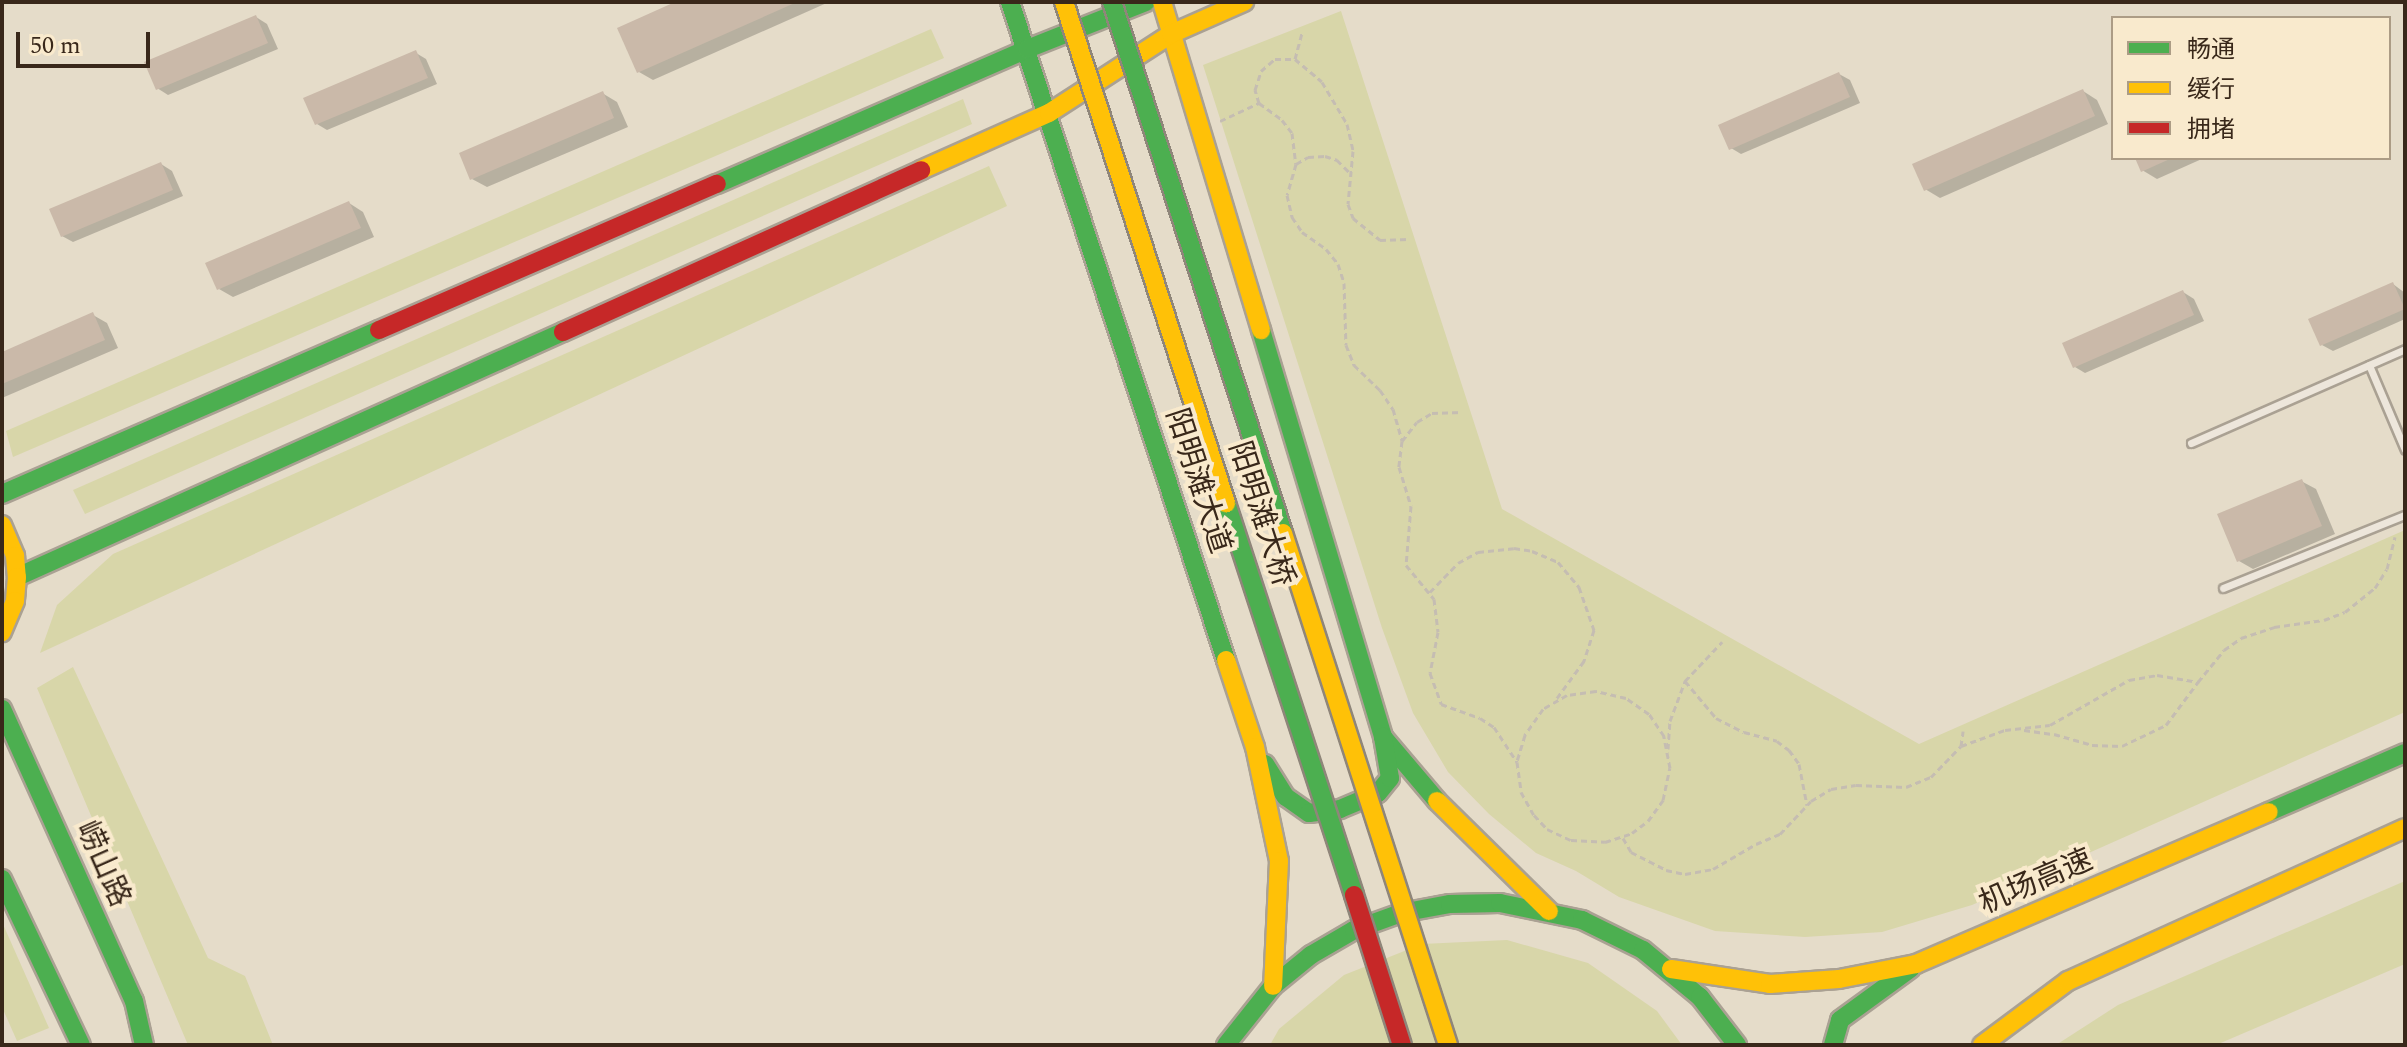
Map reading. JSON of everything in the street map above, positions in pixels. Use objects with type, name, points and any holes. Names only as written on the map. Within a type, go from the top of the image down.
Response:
[{"type":"main road","name":"阳明滩大道","points":[[1010,2],[1255,747],[1279,861],[1273,986]]},
{"type":"main road","name":"阳明滩大桥","points":[[1064,2],[1402,1045]]},
{"type":"main road","name":"阳明滩大桥","points":[[1112,2],[1448,1045]]},
{"type":"main road","points":[[2,494],[1027,49],[1146,2]]},
{"type":"main road","points":[[1162,2],[1383,737],[1390,778],[1378,793],[1340,809],[1309,813],[1286,797],[1255,747]]},
{"type":"main road","points":[[17,577],[1049,113],[1171,34],[1244,2]]},
{"type":"main road","points":[[2,525],[15,556],[17,577],[15,601],[2,632]]},
{"type":"main road","name":"崂山路","points":[[2,709],[134,1001],[144,1045]]},
{"type":"main road","points":[[1383,737],[1444,809],[1549,911]]},
{"type":"main road","name":"机场高速","points":[[1671,969],[1770,984],[1839,979],[1916,964],[2405,753]]},
{"type":"main road","points":[[1982,1045],[2068,981],[2405,828]]},
{"type":"main road","points":[[2,879],[79,1045]]},
{"type":"main road","points":[[1226,1045],[1273,986],[1311,955],[1354,930],[1401,913],[1450,904],[1500,903],[1549,911],[1613,933],[1671,969],[1700,997],[1737,1045]]},
{"type":"main road","points":[[1833,1045],[1840,1020],[1916,964]]},
{"type":"main road","points":[[134,1001],[153,1045]]},
{"type":"lane","points":[[2191,443],[2405,349]]},
{"type":"lane","points":[[2369,365],[2405,450]]},
{"type":"lane","points":[[2223,588],[2405,515]]},
{"type":"path","points":[[1295,59],[1302,32]]},
{"type":"path","points":[[1409,239],[1380,240],[1359,226],[1348,204],[1353,151],[1343,114],[1322,82],[1295,59],[1275,59],[1265,65],[1256,84],[1259,103],[1282,120],[1292,133],[1296,164],[1287,195],[1292,217],[1302,232],[1326,249],[1338,264],[1344,283],[1346,345],[1354,365],[1380,390],[1393,409],[1402,441],[1399,467],[1411,506],[1406,565],[1412,576],[1430,592],[1438,625],[1430,673],[1441,704],[1487,721],[1500,734],[1517,762],[1521,792],[1547,829],[1587,843],[1623,838],[1648,821],[1663,800],[1669,776],[1670,721],[1685,681],[1722,642]]},
{"type":"path","points":[[1200,130],[1259,103]]},
{"type":"path","points":[[1296,164],[1308,157],[1325,156],[1337,160],[1351,174]]},
{"type":"path","points":[[1402,441],[1417,422],[1432,413],[1462,412]]},
{"type":"path","points":[[2016,729],[2054,734],[2103,747],[2122,746],[2166,725],[2210,665],[2241,638],[2274,627],[2333,617],[2370,596],[2387,569],[2395,537]]},
{"type":"path","points":[[1430,592],[1458,563],[1478,552],[1514,548],[1532,551],[1558,562],[1579,587],[1594,630],[1584,661],[1557,699],[1529,727],[1517,762]]},
{"type":"path","points":[[1623,838],[1631,852],[1666,870],[1695,874],[1721,867],[1756,844],[1774,838],[1807,805],[1825,792],[1841,786],[1906,787],[1923,781],[1941,770],[1961,746],[1997,732],[2059,721],[2129,680],[2157,675],[2198,682]]},
{"type":"path","points":[[1685,681],[1716,718],[1744,732],[1777,741],[1789,750],[1799,764],[1807,805]]},
{"type":"path","points":[[1557,699],[1596,691],[1626,698],[1649,714],[1664,736],[1668,752]]},
{"type":"path","points":[[1961,746],[1963,731]]},
{"type":"shaded area","points":[[1341,11],[1502,509],[1919,744],[2405,530],[2405,712],[1972,905],[1882,932],[1805,937],[1715,931],[1619,897],[1576,871],[1536,853],[1489,814],[1448,772],[1413,713],[1382,628],[1203,65]]},
{"type":"shaded area","points":[[931,29],[944,58],[13,457],[6,431]]},
{"type":"shaded area","points":[[963,99],[972,124],[85,514],[73,490]]},
{"type":"shaded area","points":[[989,166],[1007,206],[40,653],[57,605],[113,554]]},
{"type":"shaded area","points":[[73,667],[208,958],[245,976],[273,1045],[188,1045],[37,688]]},
{"type":"shaded area","points":[[2405,881],[2405,964],[2216,1045],[2056,1045],[2118,1005]]},
{"type":"shaded area","points":[[2,922],[49,1028],[17,1041],[2,1007]]},
{"type":"shaded area","points":[[1507,940],[1588,963],[1657,1011],[1682,1045],[1270,1045],[1279,1029],[1344,975],[1422,944]]},
{"type":"building","points":[[675,2],[797,2],[637,73],[617,28]]},
{"type":"building","points":[[256,15],[268,43],[156,90],[144,62]]},
{"type":"building","points":[[416,50],[428,78],[315,125],[303,98]]},
{"type":"building","points":[[1839,72],[1850,97],[1729,150],[1718,125]]},
{"type":"building","points":[[2083,89],[2095,116],[1924,191],[1912,164]]},
{"type":"building","points":[[603,91],[614,118],[470,180],[459,153]]},
{"type":"building","points":[[2136,160],[2168,160],[2141,172]]},
{"type":"building","points":[[161,162],[173,190],[61,237],[49,209]]},
{"type":"building","points":[[349,201],[361,228],[217,290],[205,263]]},
{"type":"building","points":[[2393,282],[2405,309],[2320,346],[2308,319]]},
{"type":"building","points":[[2183,290],[2194,315],[2073,368],[2062,343]]},
{"type":"building","points":[[93,312],[105,340],[2,384],[2,352]]},
{"type":"building","points":[[2302,479],[2322,526],[2237,562],[2217,514]]},
{"type":"traffic: fast","points":[[1010,2],[1226,660]]},
{"type":"traffic: fast","points":[[1112,2],[1283,533]]},
{"type":"traffic: fast","points":[[717,184],[1027,49],[1146,2]]},
{"type":"traffic: fast","points":[[2,494],[379,330]]},
{"type":"traffic: fast","points":[[1261,330],[1383,737],[1437,801]]},
{"type":"traffic: fast","points":[[17,577],[563,332]]},
{"type":"traffic: fast","points":[[1226,503],[1354,895]]},
{"type":"traffic: fast","points":[[2,709],[134,1001],[144,1045]]},
{"type":"traffic: fast","points":[[1265,764],[1286,797],[1309,813],[1340,809],[1378,793],[1390,778],[1383,737]]},
{"type":"traffic: fast","points":[[2269,812],[2405,753]]},
{"type":"traffic: fast","points":[[2,879],[81,1045]]},
{"type":"traffic: fast","points":[[1226,1045],[1273,986],[1311,955],[1354,930],[1401,913],[1450,904],[1500,903],[1582,920],[1643,950],[1700,997],[1737,1045]]},
{"type":"traffic: fast","points":[[1833,1045],[1840,1020],[1910,969]]},
{"type":"traffic: slow","points":[[1064,2],[1226,503]]},
{"type":"traffic: slow","points":[[1162,2],[1261,330]]},
{"type":"traffic: slow","points":[[921,170],[1049,113],[1171,34],[1244,2]]},
{"type":"traffic: slow","points":[[2,525],[15,556],[17,577],[15,601],[2,632]]},
{"type":"traffic: slow","points":[[1283,533],[1448,1045]]},
{"type":"traffic: slow","points":[[1226,660],[1255,747],[1279,861],[1273,986]]},
{"type":"traffic: slow","points":[[1437,801],[1549,911]]},
{"type":"traffic: slow","points":[[1671,969],[1770,984],[1839,979],[1916,964],[2269,812]]},
{"type":"traffic: slow","points":[[1982,1045],[2068,981],[2405,828]]},
{"type":"traffic: jam","points":[[563,332],[921,170]]},
{"type":"traffic: jam","points":[[379,330],[717,184]]},
{"type":"traffic: jam","points":[[1354,895],[1402,1045]]}]
